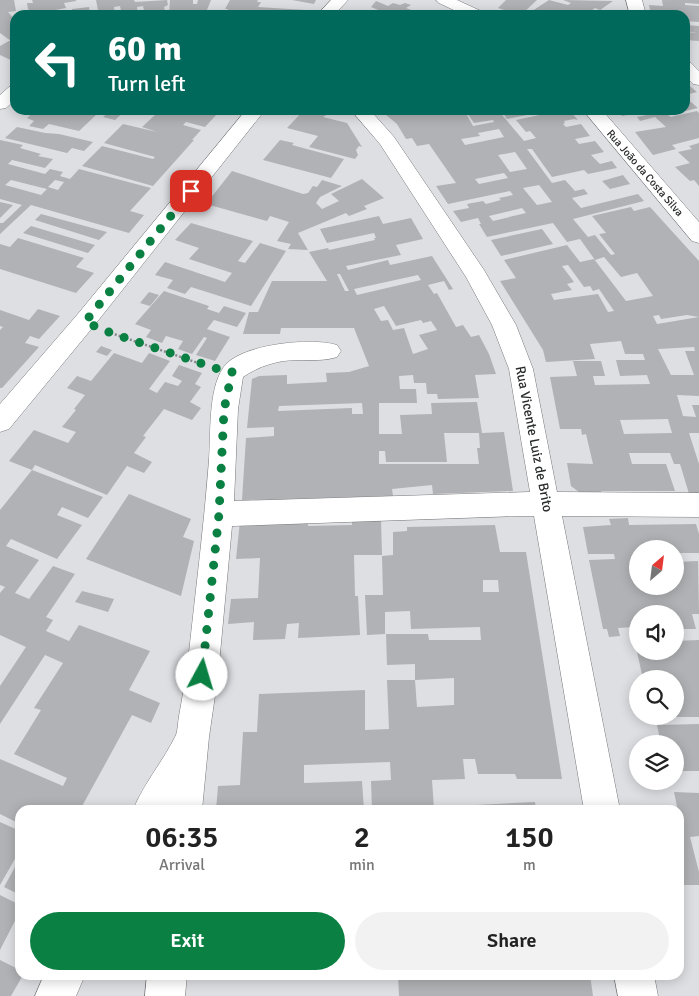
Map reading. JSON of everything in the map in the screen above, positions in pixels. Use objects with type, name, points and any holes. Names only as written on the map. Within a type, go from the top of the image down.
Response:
[{"type":"street","points":[[330,10],[340,0]]},
{"type":"street","points":[[444,0],[465,10]]},
{"type":"street","points":[[0,104],[10,95]]},
{"type":"street","points":[[0,422],[85,322],[252,115]]},
{"type":"street","name":"Rua Vicente Luiz de Brito","points":[[365,115],[388,141],[476,275],[504,325],[522,369],[601,805]]},
{"type":"street","name":"Rua João da Costa Silva","points":[[596,115],[699,236]]},
{"type":"street","points":[[185,805],[192,737],[202,675],[219,514],[224,410],[232,372],[247,362],[264,356],[295,352],[329,351]]},
{"type":"street","points":[[219,514],[547,504],[699,505]]},
{"type":"street","points":[[154,805],[192,737]]},
{"type":"street","points":[[54,996],[62,980]]},
{"type":"street","points":[[165,996],[167,980]]},
{"type":"street","points":[[635,980],[638,996]]},
{"type":"path","points":[[85,322],[120,336],[232,372]]},
{"type":"building","points":[[0,0],[14,0],[16,10],[8,12],[10,14],[10,40],[0,33]]},
{"type":"building","points":[[32,0],[76,0],[64,3],[66,8],[55,10],[29,10],[27,3],[33,3]]},
{"type":"building","points":[[96,0],[134,0],[135,2],[167,0],[168,5],[164,7],[165,10],[144,10],[143,6],[137,7],[137,10],[121,10],[120,6],[114,7],[114,10],[98,10]]},
{"type":"building","points":[[170,0],[193,0],[193,4],[197,4],[198,0],[211,0],[207,10],[169,10]]},
{"type":"building","points":[[230,0],[258,0],[257,2],[261,2],[258,7],[306,10],[228,10],[225,9]]},
{"type":"building","points":[[292,0],[316,0],[314,4]]},
{"type":"building","points":[[506,0],[537,0],[526,10],[505,10],[498,8]]},
{"type":"building","points":[[549,0],[568,5],[571,3],[563,0],[613,1],[600,10],[595,8],[592,10],[534,10]]},
{"type":"building","points":[[662,0],[699,0],[699,4],[685,3],[685,5],[699,6],[699,22],[690,21],[690,10],[650,10],[649,5],[663,6]]},
{"type":"building","points":[[376,1],[388,6],[393,3],[400,5],[405,3],[411,5],[406,8],[411,10],[378,10],[371,7]]},
{"type":"building","points":[[89,7],[89,10],[72,10]]},
{"type":"building","points":[[690,25],[699,26],[699,41],[690,40],[690,32],[697,33],[690,32]]},
{"type":"building","points":[[10,41],[10,60],[0,55],[0,46]]},
{"type":"building","points":[[690,86],[697,92],[690,94]]},
{"type":"building","points":[[690,101],[698,108],[690,110]]},
{"type":"building","points":[[697,111],[699,113],[699,138],[672,145],[676,149],[653,155],[635,132],[666,127],[655,117],[640,121],[637,117],[668,115],[671,117],[690,115],[690,113]]},
{"type":"building","points":[[30,115],[96,115],[79,131],[49,124],[43,129],[29,126],[34,121],[27,118]]},
{"type":"building","points":[[105,115],[120,115],[115,120],[103,117]]},
{"type":"building","points":[[155,115],[216,115],[205,127],[186,122],[183,125],[201,130],[153,186],[82,166],[102,146],[153,159],[155,157],[104,143],[123,124],[157,132],[142,127]]},
{"type":"building","points":[[299,115],[326,115],[323,117],[347,123],[362,147],[359,146],[356,150],[358,155],[355,159],[309,147],[318,136],[287,128]]},
{"type":"building","points":[[386,115],[467,115],[473,126],[494,122],[493,120],[474,123],[468,115],[502,115],[524,141],[536,138],[530,131],[526,132],[516,120],[540,115],[574,115],[578,120],[564,121],[565,123],[563,124],[566,127],[581,124],[590,136],[575,139],[579,144],[595,141],[604,152],[591,155],[600,164],[612,161],[617,168],[588,174],[584,170],[552,177],[532,149],[527,149],[552,183],[565,180],[575,191],[584,189],[588,194],[572,198],[581,208],[638,194],[644,201],[573,219],[588,237],[595,235],[611,255],[615,254],[599,234],[606,233],[592,216],[631,207],[634,211],[650,207],[699,261],[699,317],[699,396],[677,395],[683,416],[696,417],[692,405],[699,405],[699,433],[689,433],[699,464],[699,496],[690,497],[680,464],[674,464],[670,453],[629,453],[632,464],[666,464],[675,491],[601,491],[602,496],[584,496],[571,486],[567,463],[593,464],[586,434],[582,435],[581,429],[560,429],[550,377],[577,376],[573,361],[601,361],[605,376],[593,376],[595,385],[650,384],[647,375],[620,376],[616,360],[645,360],[643,354],[625,354],[621,341],[590,344],[595,359],[546,362],[543,350],[500,281],[516,278],[504,260],[567,245],[580,262],[594,259],[626,301],[653,296],[637,273],[621,277],[604,257],[595,260],[580,239],[567,242],[553,223],[487,237],[479,224],[481,224],[478,218],[461,222],[453,211],[469,208],[467,204],[483,201],[486,204],[501,200],[499,198],[513,195],[510,191],[448,204],[436,186],[456,183],[429,144],[417,146],[412,138],[406,139],[397,124]],"holes":[[[499,129],[504,137],[465,145],[461,139],[480,136],[478,133]],[[515,152],[527,169],[510,172],[498,155]],[[504,173],[508,178],[479,184],[475,179]],[[539,185],[552,202],[537,205],[523,188]],[[522,208],[526,213],[493,221],[489,216]],[[568,265],[584,287],[590,286],[593,291],[599,289],[614,311],[608,312],[598,294],[554,300],[551,294],[572,290],[567,284],[574,282],[562,266]],[[659,315],[661,319],[687,315],[699,317],[657,324],[653,316]],[[694,347],[695,351],[685,351],[694,375],[671,375],[658,349]],[[668,419],[672,433],[624,434],[620,420]]]},
{"type":"building","points":[[504,115],[527,115],[507,119]]},
{"type":"building","points":[[17,127],[93,142],[84,151],[72,148],[67,153],[5,138]]},
{"type":"building","points":[[0,140],[23,145],[20,148],[41,154],[38,156],[53,159],[45,168],[12,160],[8,164],[45,174],[50,169],[63,172],[60,176],[70,179],[79,169],[151,188],[130,211],[144,215],[129,233],[31,205],[0,234],[0,223],[3,223],[22,205],[0,199]],"holes":[[[11,180],[47,189],[41,195],[5,185]],[[55,180],[64,182],[58,190],[48,187]]]},
{"type":"building","points":[[280,140],[344,159],[331,178],[263,160]]},
{"type":"building","points":[[699,143],[699,186],[694,180],[690,181],[675,167],[690,163],[678,152],[692,149],[689,146]]},
{"type":"building","points":[[232,171],[303,194],[308,193],[313,186],[317,187],[322,180],[342,186],[320,197],[316,203],[322,209],[339,201],[331,194],[362,179],[384,198],[364,206],[367,209],[349,216],[346,213],[298,233],[308,250],[288,249],[291,244],[277,241],[289,222],[270,216],[267,221],[206,204]]},
{"type":"building","points":[[623,175],[630,184],[610,189],[602,181]]},
{"type":"building","points":[[0,202],[13,205],[0,218]]},
{"type":"building","points":[[41,214],[107,232],[99,240],[35,220]]},
{"type":"building","points":[[379,216],[383,224],[411,218],[423,239],[396,245],[401,255],[346,266],[348,270],[388,260],[390,265],[432,256],[453,289],[449,290],[444,281],[428,285],[434,294],[437,293],[456,327],[463,325],[471,337],[479,335],[489,354],[496,374],[475,375],[479,398],[438,399],[437,394],[427,394],[426,383],[414,383],[413,375],[399,376],[400,389],[416,389],[417,403],[379,403],[379,434],[402,434],[400,415],[432,414],[431,403],[477,402],[482,433],[504,432],[513,491],[433,494],[432,485],[392,489],[393,496],[242,500],[246,438],[274,436],[274,427],[247,428],[252,379],[259,376],[287,375],[287,384],[327,382],[326,373],[349,372],[369,366],[354,328],[281,328],[280,334],[243,334],[249,312],[258,312],[272,281],[327,281],[309,252],[328,248],[329,250],[375,240],[374,238],[376,238],[374,233],[327,243],[320,229]],"holes":[[[337,274],[340,274],[349,291],[345,291]],[[418,275],[421,280],[357,295],[354,289]],[[384,306],[396,326],[421,320],[423,323],[431,321],[437,330],[419,335],[428,349],[413,354],[404,328],[393,330],[388,320],[381,321],[374,309]],[[362,403],[363,414],[352,414],[352,408],[278,411],[279,406]],[[444,433],[479,433],[480,448],[477,448],[479,464],[379,464],[379,451],[385,451],[386,462],[447,462]]]},
{"type":"building","points":[[191,223],[253,241],[238,261],[245,263],[260,243],[286,251],[251,306],[191,287],[185,294],[167,288],[173,280],[155,275],[165,262],[225,282],[232,273],[189,259],[199,248],[175,240]]},
{"type":"building","points":[[31,226],[95,245],[88,253],[23,233]]},
{"type":"building","points":[[542,229],[553,244],[501,256],[491,240]]},
{"type":"building","points":[[18,238],[84,258],[76,267],[94,273],[76,293],[0,269],[0,244],[10,247]]},
{"type":"building","points":[[164,291],[209,306],[207,309],[219,313],[224,306],[246,313],[237,327],[214,320],[207,329],[230,337],[215,361],[196,355],[207,338],[204,337],[192,354],[178,349],[183,341],[166,336],[162,343],[146,337],[151,330],[135,324]]},
{"type":"building","points":[[149,292],[159,295],[150,306],[140,303]]},
{"type":"building","points":[[38,309],[60,316],[39,339],[30,336],[25,343],[39,347],[0,388],[0,330],[3,327],[0,326],[0,310],[29,320]]},
{"type":"building","points":[[101,346],[112,350],[107,356],[96,352]]},
{"type":"building","points":[[114,353],[142,363],[149,353],[170,361],[149,389],[157,393],[165,382],[178,386],[182,381],[172,376],[179,365],[202,373],[195,384],[201,387],[190,402],[201,408],[192,420],[164,409],[143,436],[146,437],[134,453],[152,462],[144,473],[127,466],[107,495],[35,465],[32,470],[9,461],[34,430],[68,443],[76,432],[62,427],[85,395],[67,388],[77,376],[91,381]]},
{"type":"building","points":[[32,470],[103,497],[88,518],[62,507],[57,515],[82,525],[57,559],[11,539],[6,546],[39,560],[15,593],[29,599],[53,566],[75,574],[46,617],[53,620],[46,631],[69,641],[79,625],[150,651],[129,690],[160,703],[151,723],[132,715],[83,805],[15,805],[15,822],[0,814],[0,759],[63,786],[67,778],[14,754],[41,710],[34,708],[63,663],[45,655],[0,724],[0,686],[26,647],[0,635],[0,593],[5,587],[0,585],[0,510]]},
{"type":"building","points":[[129,494],[191,519],[183,537],[194,541],[181,596],[86,559]]},
{"type":"building","points":[[308,517],[308,526],[352,525],[352,519],[381,518],[382,555],[354,555],[355,596],[358,596],[360,635],[298,638],[299,623],[287,624],[285,639],[253,640],[254,622],[228,624],[231,599],[258,598],[260,558],[236,559],[240,521]]},
{"type":"building","points":[[628,518],[629,525],[696,524],[699,534],[699,553],[684,553],[684,540],[629,540],[629,595],[684,595],[684,562],[698,561],[699,614],[692,614],[696,629],[684,629],[684,605],[629,605],[629,627],[618,628],[620,636],[609,637],[607,629],[603,629],[589,560],[615,559],[614,554],[588,554],[583,527],[611,525],[609,519]]},
{"type":"building","points":[[495,525],[500,552],[526,552],[562,779],[517,779],[515,774],[478,774],[475,759],[463,759],[465,779],[432,780],[434,805],[372,805],[371,781],[391,780],[390,762],[304,765],[304,783],[362,781],[364,805],[216,805],[218,786],[240,785],[243,732],[257,732],[259,694],[365,690],[365,730],[389,729],[387,680],[415,680],[415,664],[387,665],[386,634],[428,634],[429,640],[481,640],[480,627],[411,629],[410,611],[385,612],[385,634],[367,635],[365,595],[383,595],[382,556],[393,555],[393,532],[407,531],[407,527]],"holes":[[[483,580],[498,580],[499,592],[483,592]],[[454,678],[454,705],[417,707],[415,680]]]},
{"type":"building","points":[[82,591],[114,599],[108,612],[75,602]]},
{"type":"building","points":[[699,640],[699,717],[684,717],[684,670],[641,670],[639,660],[684,660],[684,641]]},
{"type":"building","points":[[699,724],[699,771],[684,771],[684,735],[659,735],[657,725]]},
{"type":"building","points":[[674,792],[699,793],[699,836],[690,837],[699,872],[699,885],[684,885],[684,805],[677,805]]},
{"type":"building","points":[[535,802],[535,805],[476,805]]},
{"type":"building","points":[[0,822],[15,829],[15,859],[0,885]]},
{"type":"building","points":[[15,867],[15,892],[4,887]]},
{"type":"building","points":[[0,895],[15,902],[15,921],[0,950]]},
{"type":"building","points":[[0,960],[15,968],[15,980],[20,980],[11,996],[0,996]]},
{"type":"building","points":[[398,980],[591,980],[593,996],[399,996]]},
{"type":"route","points":[[191,191],[85,322],[111,333],[232,372],[224,410],[219,514],[202,675]]}]
